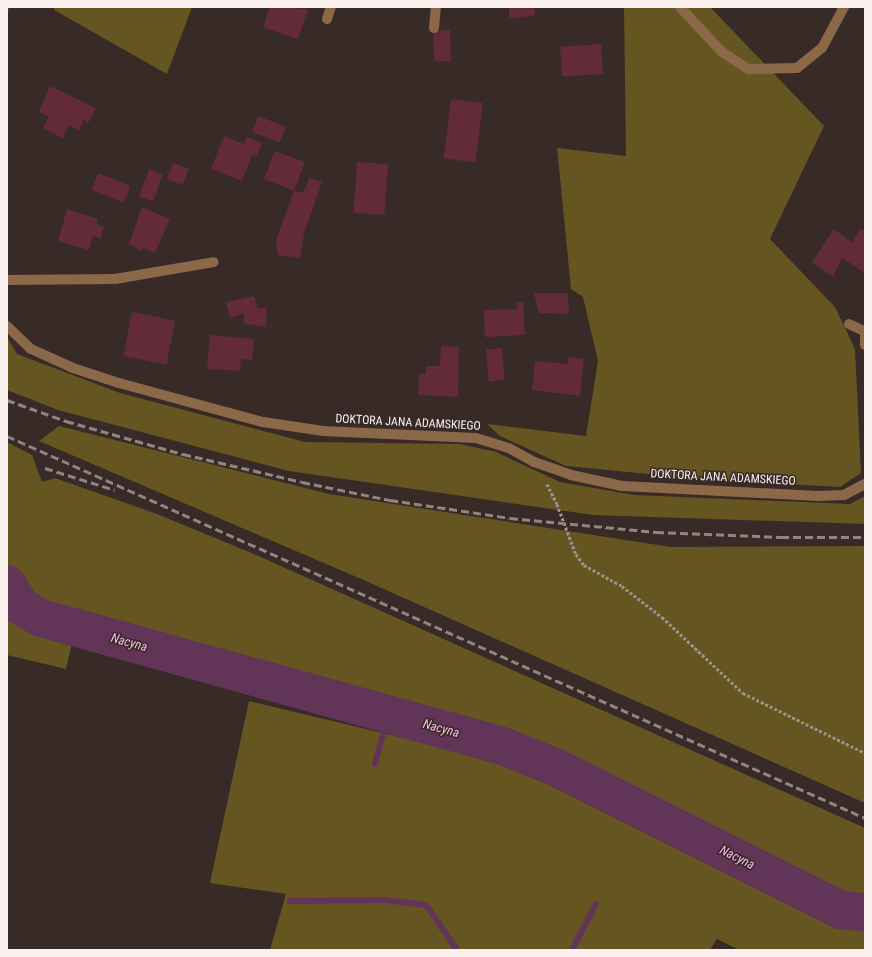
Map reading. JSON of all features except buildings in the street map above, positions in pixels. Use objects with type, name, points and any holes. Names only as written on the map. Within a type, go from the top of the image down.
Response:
[{"type":"street","points":[[327,19],[331,7]]},
{"type":"street","points":[[434,28],[436,7]]},
{"type":"street","points":[[680,7],[722,52],[748,70],[796,68],[822,48],[844,7]]},
{"type":"street","points":[[7,280],[115,280],[214,262]]},
{"type":"street","points":[[850,324],[864,331],[865,345]]},
{"type":"street","name":"DOKTORA JANA ADAMSKIEGO","points":[[7,326],[31,349],[74,368],[119,383],[263,422],[323,431],[476,438],[509,448],[534,462],[570,476],[622,486],[671,490],[818,496],[844,495],[865,484]]},
{"type":"path","points":[[534,462],[557,504],[569,538],[584,565],[622,586],[662,617],[743,693],[865,754]]},
{"type":"shaded area","points":[[55,7],[192,7],[167,74],[54,10]]},
{"type":"shaded area","points":[[624,7],[710,7],[824,126],[770,239],[835,307],[855,349],[861,473],[840,487],[710,480],[566,466],[500,436],[487,424],[586,436],[598,361],[583,297],[571,289],[557,148],[626,156]]},
{"type":"shaded area","points":[[7,337],[17,354],[120,393],[305,442],[460,444],[496,452],[560,482],[634,495],[850,504],[865,496],[865,524],[593,515],[289,471],[58,410],[7,390]]},
{"type":"shaded area","points":[[59,426],[329,494],[671,547],[865,546],[865,803],[359,578],[39,441]]},
{"type":"shaded area","points":[[7,442],[32,455],[42,482],[55,478],[157,514],[254,554],[865,828],[865,902],[840,901],[565,763],[498,736],[78,620],[32,604],[7,564]]},
{"type":"shaded area","points":[[7,600],[14,611],[34,624],[74,635],[66,669],[7,655]]},
{"type":"shaded area","points":[[249,701],[500,761],[848,930],[865,923],[865,950],[739,950],[717,939],[710,950],[270,950],[286,894],[210,883]]},
{"type":"waterway","name":"Nacyna","points":[[7,584],[22,607],[41,618],[505,747],[557,768],[840,910],[865,912]]},
{"type":"waterway","points":[[375,764],[388,715]]},
{"type":"waterway","points":[[290,901],[385,900],[426,905],[457,950]]},
{"type":"waterway","points":[[572,950],[596,904]]},
{"type":"railway","points":[[7,400],[66,421],[183,454],[302,482],[390,500],[510,518],[656,532],[781,537],[865,537]]},
{"type":"railway","points":[[7,436],[865,818]]},
{"type":"railway","points":[[45,468],[115,490]]}]
